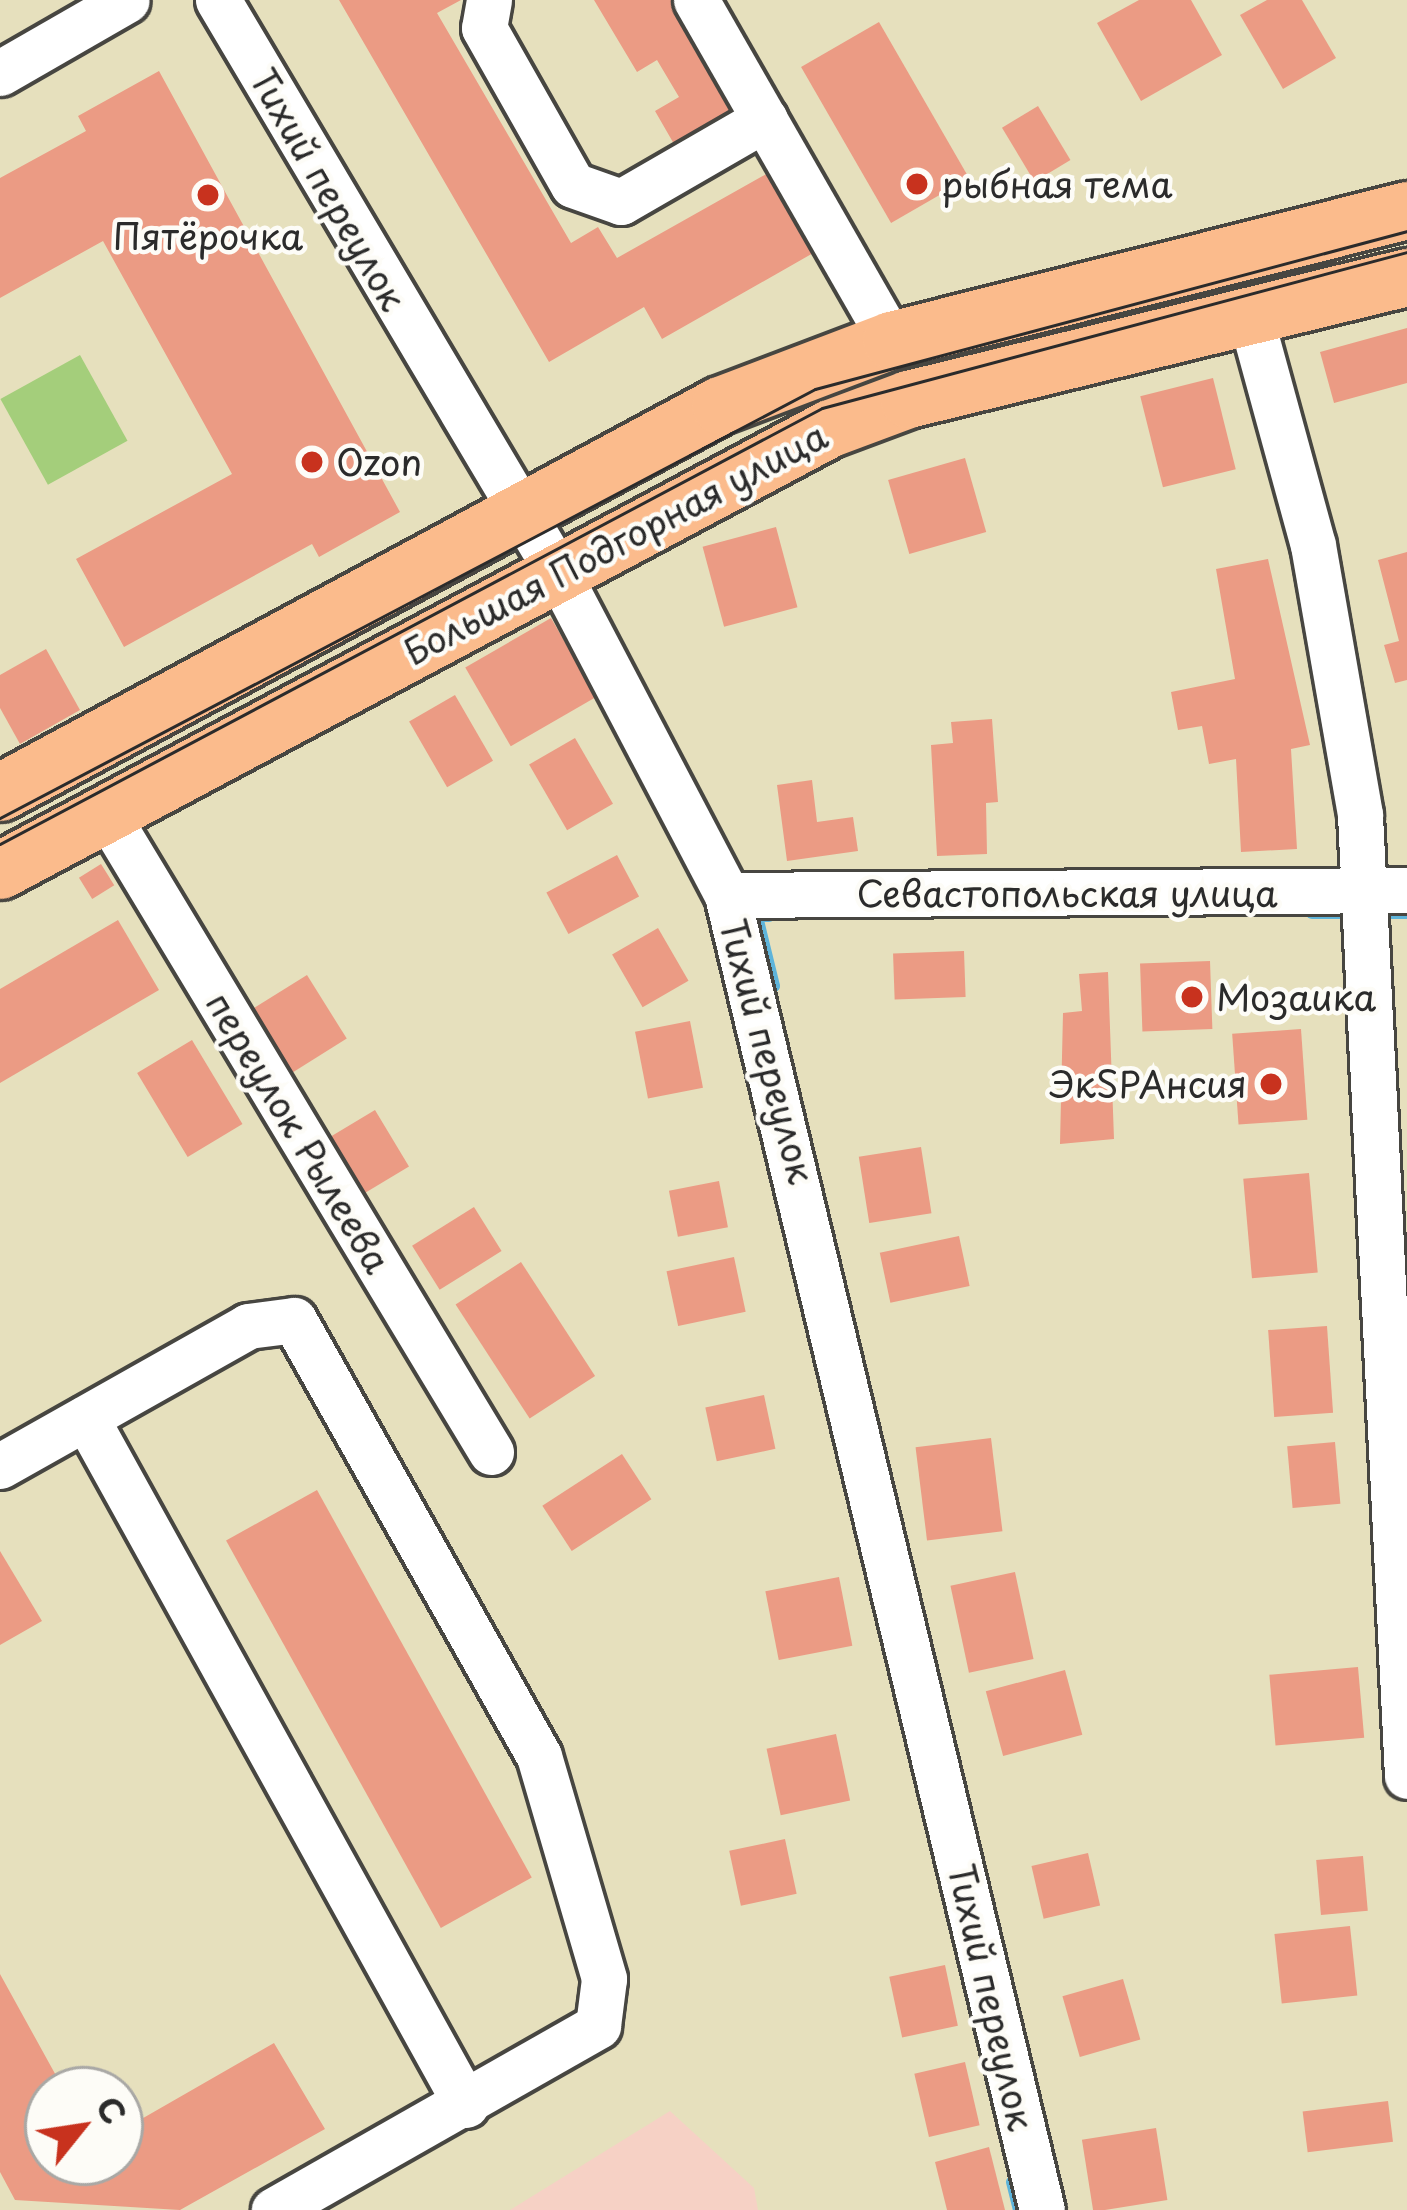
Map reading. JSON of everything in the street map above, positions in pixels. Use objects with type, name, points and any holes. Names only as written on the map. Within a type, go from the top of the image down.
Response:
[{"type":"main road","name":"Большая Подгорная улица","points":[[0,793],[720,405],[891,340],[1407,210]]},
{"type":"main road","name":"Большая Подгорная улица","points":[[0,870],[558,573],[750,464],[889,406],[1407,278]]},
{"type":"street","points":[[0,73],[127,0]]},
{"type":"street","name":"Тихий переулок","points":[[218,0],[516,511],[558,573],[727,895],[1042,2210]]},
{"type":"street","points":[[489,0],[484,28],[572,184],[621,202],[764,119]]},
{"type":"street","points":[[695,0],[891,340]]},
{"type":"street","points":[[1250,314],[1313,544],[1360,815],[1356,891],[1407,1777]]},
{"type":"street","name":"переулок Рылеева","points":[[106,812],[491,1452]]},
{"type":"street","name":"Севастопольская улица","points":[[727,895],[1407,890]]},
{"type":"street","points":[[0,1466],[271,1316],[294,1320],[325,1361],[538,1756],[607,2002],[580,2042],[274,2210]]},
{"type":"street","points":[[86,1418],[466,2105]]},
{"type":"shaded area","points":[[670,2111],[754,2188],[758,2210],[510,2210]]},
{"type":"green space","points":[[80,355],[128,441],[48,485],[0,399]]},
{"type":"building","points":[[339,0],[461,0],[437,13],[571,243],[598,227],[617,258],[777,168],[822,248],[662,339],[644,307],[549,362]]},
{"type":"building","points":[[594,0],[687,0],[707,34],[691,44],[731,110],[674,144],[655,111],[679,97],[657,60],[637,72]]},
{"type":"building","points":[[1139,0],[1191,0],[1222,55],[1141,101],[1097,23]]},
{"type":"building","points":[[1267,0],[1302,0],[1336,58],[1283,89],[1240,15]]},
{"type":"building","points":[[879,22],[969,178],[891,223],[801,67]]},
{"type":"building","points":[[159,71],[400,512],[319,557],[312,544],[124,647],[76,559],[232,474],[103,241],[0,298],[0,178],[86,131],[78,116]]},
{"type":"building","points":[[1038,106],[1070,160],[1034,182],[1002,128]]},
{"type":"building","points":[[1407,328],[1407,383],[1334,403],[1320,352]]},
{"type":"building","points":[[1213,378],[1236,469],[1163,487],[1140,396]]},
{"type":"building","points":[[965,458],[986,532],[909,554],[888,480]]},
{"type":"building","points":[[776,527],[797,607],[724,627],[703,547]]},
{"type":"building","points":[[1407,552],[1407,680],[1395,683],[1384,645],[1399,641],[1378,560]]},
{"type":"building","points":[[1268,559],[1310,745],[1291,749],[1297,849],[1241,852],[1236,759],[1209,764],[1202,726],[1178,730],[1171,692],[1235,679],[1216,569]]},
{"type":"building","points":[[551,618],[596,697],[511,746],[465,668]]},
{"type":"building","points":[[46,649],[80,710],[20,744],[0,708],[0,675]]},
{"type":"building","points":[[455,695],[493,761],[447,787],[409,722]]},
{"type":"building","points":[[992,719],[998,802],[986,803],[987,854],[937,856],[931,745],[953,743],[951,722]]},
{"type":"building","points":[[575,738],[613,804],[567,830],[529,765]]},
{"type":"building","points":[[812,780],[817,822],[853,817],[858,851],[787,861],[777,785]]},
{"type":"building","points":[[617,855],[639,896],[568,934],[546,893]]},
{"type":"building","points":[[101,864],[114,885],[92,899],[79,878]]},
{"type":"building","points":[[118,920],[159,990],[0,1083],[0,989]]},
{"type":"building","points":[[658,928],[688,981],[643,1007],[612,954]]},
{"type":"building","points":[[964,951],[966,997],[895,999],[893,953]]},
{"type":"building","points":[[1210,961],[1212,1029],[1142,1031],[1140,963]]},
{"type":"building","points":[[1108,972],[1114,1139],[1060,1144],[1063,1013],[1082,1011],[1079,974]]},
{"type":"building","points":[[307,975],[347,1039],[287,1076],[248,1012]]},
{"type":"building","points":[[690,1021],[703,1088],[648,1098],[635,1032]]},
{"type":"building","points":[[1301,1029],[1307,1120],[1239,1125],[1232,1034]]},
{"type":"building","points":[[192,1040],[242,1124],[188,1157],[137,1073]]},
{"type":"building","points":[[375,1110],[409,1167],[365,1193],[331,1136]]},
{"type":"building","points":[[921,1147],[931,1213],[869,1223],[859,1157]]},
{"type":"building","points":[[1309,1173],[1318,1273],[1252,1278],[1243,1179]]},
{"type":"building","points":[[719,1181],[728,1227],[678,1237],[669,1191]]},
{"type":"building","points":[[474,1207],[502,1251],[440,1290],[412,1246]]},
{"type":"building","points":[[959,1236],[970,1286],[890,1303],[880,1253]]},
{"type":"building","points":[[734,1257],[746,1312],[678,1326],[667,1271]]},
{"type":"building","points":[[521,1262],[595,1376],[530,1419],[456,1304]]},
{"type":"building","points":[[1327,1326],[1333,1413],[1274,1417],[1268,1330]]},
{"type":"building","points":[[764,1395],[775,1449],[717,1461],[705,1407]]},
{"type":"building","points":[[991,1438],[1002,1531],[927,1541],[916,1447]]},
{"type":"building","points":[[1335,1442],[1340,1504],[1293,1508],[1287,1446]]},
{"type":"building","points":[[622,1454],[651,1499],[572,1551],[542,1506]]},
{"type":"building","points":[[317,1490],[532,1877],[441,1928],[226,1540]]},
{"type":"building","points":[[0,1551],[42,1621],[0,1645]]},
{"type":"building","points":[[1015,1572],[1034,1659],[969,1673],[950,1586]]},
{"type":"building","points":[[839,1577],[852,1646],[779,1660],[765,1591]]},
{"type":"building","points":[[1358,1667],[1364,1738],[1276,1745],[1269,1675]]},
{"type":"building","points":[[1065,1670],[1082,1735],[1003,1756],[986,1691]]},
{"type":"building","points":[[836,1734],[850,1801],[781,1815],[767,1749]]},
{"type":"building","points":[[785,1839],[797,1894],[741,1906],[729,1851]]},
{"type":"building","points":[[1088,1853],[1100,1906],[1044,1919],[1031,1866]]},
{"type":"building","points":[[1363,1856],[1368,1911],[1321,1915],[1316,1860]]},
{"type":"building","points":[[1350,1926],[1357,1996],[1282,2004],[1274,1934]]},
{"type":"building","points":[[945,1965],[958,2026],[902,2037],[889,1977]]},
{"type":"building","points":[[0,1974],[51,2066],[24,2066],[24,2186],[144,2186],[144,2118],[274,2043],[325,2129],[180,2210],[15,2200],[0,2172]]},
{"type":"building","points":[[1123,1979],[1140,2040],[1080,2057],[1062,1996]]},
{"type":"building","points":[[965,2062],[980,2125],[929,2137],[914,2074]]},
{"type":"building","points":[[1388,2101],[1393,2142],[1308,2152],[1303,2111]]},
{"type":"building","points":[[1156,2128],[1167,2200],[1093,2210],[1082,2140]]},
{"type":"building","points":[[989,2147],[1005,2210],[947,2210],[935,2162]]},
{"type":"waterway","points":[[1312,913],[1407,913]]},
{"type":"waterway","points":[[762,997],[774,986],[757,916],[769,916]]},
{"type":"waterway","points":[[1012,2182],[1019,2210]]},
{"type":"tram line","points":[[0,818],[815,389],[1407,231]]},
{"type":"tram line","points":[[0,844],[822,408],[1407,252]]},
{"type":"place","name":"рыбная тема","points":[[917,184]]},
{"type":"place","name":"Пятёрочка","points":[[208,195]]},
{"type":"place","name":"Ozon","points":[[312,462]]},
{"type":"place","name":"Мозаика","points":[[1192,997]]},
{"type":"place","name":"ЭкSPAнсия","points":[[1271,1084]]}]
